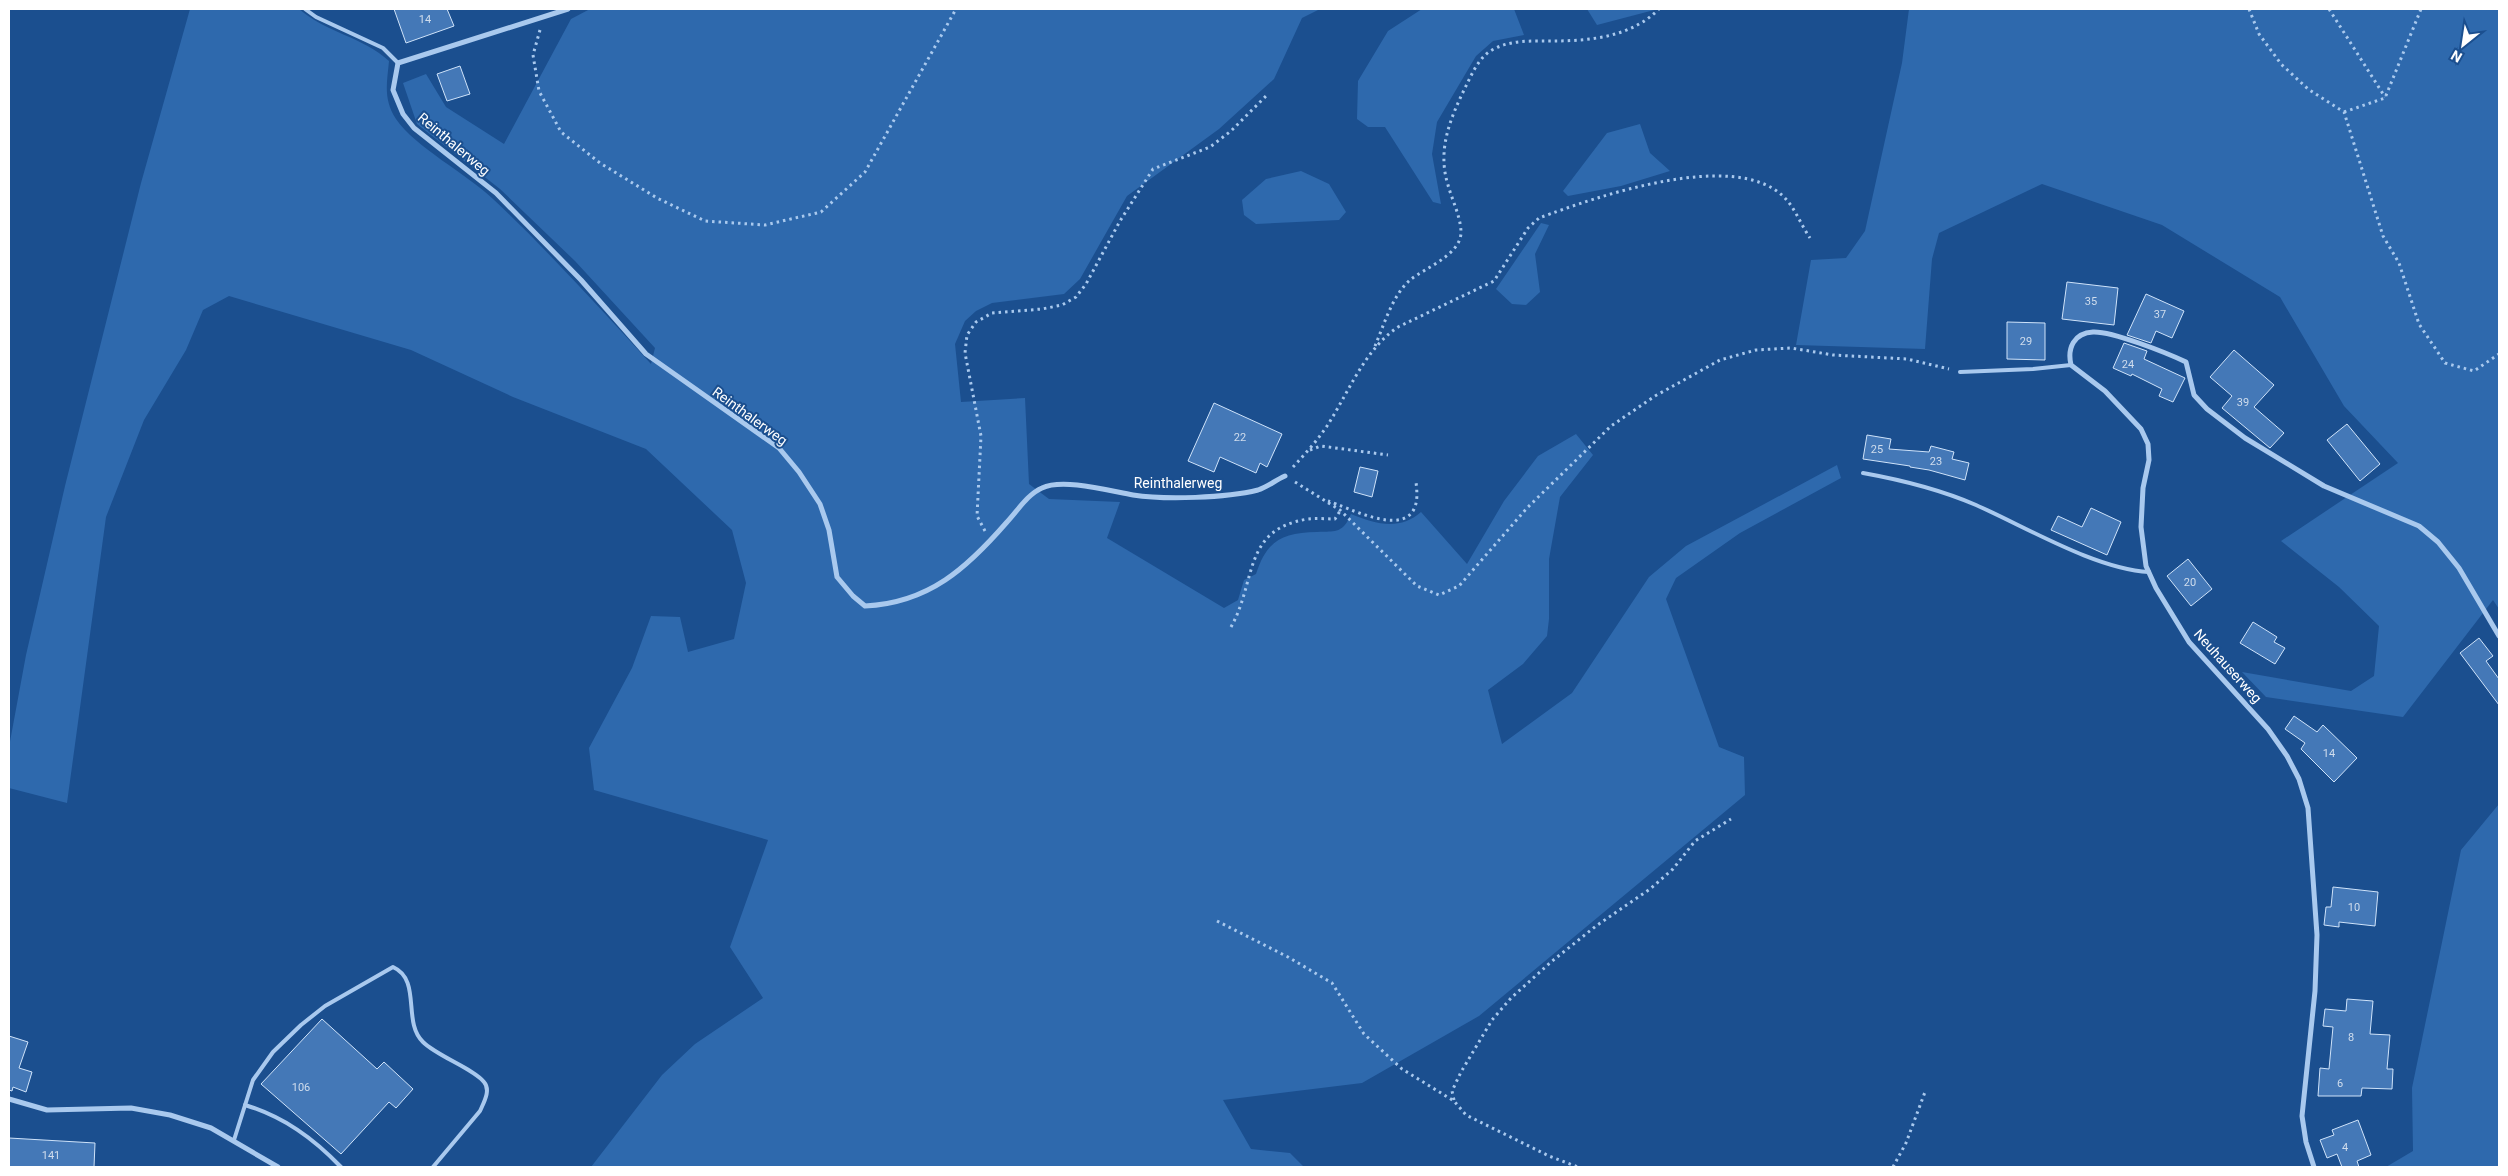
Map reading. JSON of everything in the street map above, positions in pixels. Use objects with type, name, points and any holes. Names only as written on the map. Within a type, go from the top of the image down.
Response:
[{"type":"street","points":[[398,63],[568,9]]},
{"type":"street","name":"Reinthalerweg","points":[[398,63],[393,90],[403,114],[414,128],[496,193],[581,280],[646,354],[779,448],[799,472],[820,504],[829,530],[837,577],[853,596],[865,606],[886,605],[913,597],[965,568],[1027,499],[1042,488],[1051,485],[1079,486],[1135,495],[1218,495],[1260,489],[1285,476]]},
{"type":"street","points":[[2072,365],[2068,354],[2072,343],[2081,335],[2094,332],[2129,340],[2186,362],[2194,394],[2207,409],[2245,438],[2324,486],[2420,526],[2438,542],[2458,568],[2499,636]]},
{"type":"street","name":"Neuhauserweg","points":[[2072,365],[2125,410],[2141,429],[2148,444],[2149,460],[2144,488],[2141,527],[2148,572],[2189,642],[2268,729],[2287,756],[2299,779],[2308,808],[2317,935],[2315,991],[2302,1116],[2306,1142],[2314,1167]]},
{"type":"street","points":[[9,1099],[47,1110],[103,1108],[148,1110],[191,1120],[234,1140],[278,1167]]},
{"type":"lane","points":[[305,9],[316,17],[384,48],[398,63]]},
{"type":"lane","points":[[1960,372],[2033,369],[2072,365]]},
{"type":"lane","points":[[1863,473],[1922,484],[1974,504],[2104,564],[2128,571],[2148,572]]},
{"type":"lane","points":[[234,1140],[253,1080],[263,1064],[301,1025],[325,1006],[394,966],[405,977],[408,984],[411,1021],[415,1032],[432,1049],[484,1081],[486,1087],[485,1102],[480,1111],[433,1167]]},
{"type":"lane","points":[[245,1105],[267,1112],[298,1128],[341,1167]]},
{"type":"path","points":[[544,17],[533,55],[539,91],[561,132],[600,163],[657,198],[705,221],[765,225],[821,212],[865,172],[956,9]]},
{"type":"path","points":[[1659,9],[1632,27],[1610,36],[1584,41],[1528,41],[1509,44],[1493,49],[1482,58],[1455,110],[1446,132],[1443,154],[1447,181],[1459,221],[1459,242],[1453,249],[1398,292],[1374,348],[1326,427],[1309,450],[1285,476],[1340,510],[1416,586],[1427,592],[1439,595],[1459,586],[1528,508],[1611,426],[1655,396],[1720,360],[1756,350],[1791,348],[1833,354],[1907,359],[1960,372]]},
{"type":"path","points":[[2249,9],[2259,34],[2281,64],[2308,89],[2344,112],[2383,236],[2400,263],[2419,324],[2445,363],[2474,371],[2499,354]]},
{"type":"path","points":[[2328,9],[2385,98]]},
{"type":"path","points":[[2344,112],[2385,98],[2421,9]]},
{"type":"path","points":[[990,540],[977,516],[980,436],[965,353],[967,335],[976,322],[992,313],[1042,309],[1062,305],[1076,297],[1086,284],[1120,221],[1153,169],[1210,147],[1231,131],[1266,96]]},
{"type":"path","points":[[1374,348],[1386,335],[1398,327],[1494,281],[1528,228],[1540,218],[1648,184],[1684,177],[1744,178],[1770,187],[1783,196],[1793,208],[1798,221],[1810,238]]},
{"type":"path","points":[[1309,450],[1321,446],[1388,455]]},
{"type":"path","points":[[1324,499],[1365,516],[1397,521],[1407,517],[1414,510],[1417,499],[1416,482]]},
{"type":"path","points":[[1231,627],[1240,611],[1257,550],[1266,539],[1273,532],[1308,519],[1335,519],[1340,510]]},
{"type":"path","points":[[1454,1101],[1452,1091],[1461,1072],[1492,1020],[1511,998],[1551,962],[1596,926],[1650,889],[1673,870],[1695,841],[1731,819]]},
{"type":"path","points":[[1217,921],[1288,957],[1332,983],[1364,1034],[1402,1069],[1454,1101],[1466,1115],[1549,1156],[1578,1167]]},
{"type":"path","points":[[1893,1167],[1906,1143],[1925,1092]]},
{"type":"shaded area","points":[[190,9],[299,9],[309,17],[379,53],[389,61],[388,98],[389,105],[396,119],[428,150],[493,199],[554,259],[651,364],[655,348],[575,261],[500,189],[417,124],[403,83],[426,74],[446,107],[504,144],[571,19],[590,9],[1320,9],[1302,18],[1274,79],[1219,129],[1127,196],[1080,279],[1064,294],[992,303],[976,311],[965,321],[955,344],[961,402],[1025,398],[1029,484],[1049,499],[1120,502],[1107,538],[1224,608],[1238,600],[1244,580],[1256,574],[1260,562],[1271,546],[1285,537],[1294,534],[1338,530],[1345,525],[1351,514],[1378,523],[1396,524],[1405,522],[1421,512],[1467,564],[1504,501],[1538,456],[1576,434],[1593,455],[1560,497],[1549,559],[1549,619],[1547,636],[1523,664],[1488,690],[1502,744],[1572,693],[1649,577],[1686,546],[1837,465],[1841,478],[1740,533],[1676,578],[1666,599],[1719,747],[1744,757],[1745,795],[1479,1016],[1362,1083],[1223,1100],[1251,1149],[1290,1153],[1304,1167],[591,1167],[662,1075],[695,1044],[763,998],[730,947],[768,840],[594,790],[589,748],[632,668],[651,616],[680,617],[688,652],[734,639],[746,583],[732,530],[646,449],[513,397],[411,350],[229,296],[203,310],[186,350],[144,420],[106,517],[67,803],[9,788],[9,747],[26,655],[65,486],[141,183]]},
{"type":"shaded area","points":[[1422,9],[1514,9],[1524,35],[1493,41],[1476,56],[1437,122],[1432,154],[1441,204],[1433,202],[1385,127],[1368,127],[1357,119],[1358,81],[1388,31]]},
{"type":"shaded area","points":[[1587,9],[1658,9],[1597,25]]},
{"type":"shaded area","points":[[1909,9],[2499,9],[2499,609],[2493,600],[2403,717],[2266,697],[2242,672],[2351,691],[2374,676],[2379,626],[2339,587],[2281,541],[2398,463],[2344,406],[2280,297],[2162,225],[2042,184],[1939,233],[1932,259],[1925,349],[1796,345],[1811,260],[1846,258],[1865,231],[1902,63]]},
{"type":"shaded area","points":[[1640,124],[1650,153],[1670,171],[1621,186],[1568,196],[1563,191],[1607,133]]},
{"type":"shaded area","points":[[1301,171],[1329,184],[1346,212],[1339,220],[1256,224],[1244,215],[1242,200],[1266,179]]},
{"type":"shaded area","points":[[1541,223],[1549,225],[1535,254],[1540,292],[1526,305],[1512,304],[1496,289]]},
{"type":"shaded area","points":[[2499,804],[2499,1167],[2386,1167],[2413,1151],[2412,1088],[2461,850]]},
{"type":"building","points":[[394,9],[447,9],[454,26],[406,43]]},
{"type":"building","points":[[460,66],[470,94],[447,101],[437,74]]},
{"type":"building","points":[[2067,282],[2118,288],[2114,325],[2062,319]]},
{"type":"building","points":[[2146,294],[2184,311],[2172,338],[2156,331],[2151,343],[2127,335]]},
{"type":"building","points":[[2007,322],[2045,323],[2045,360],[2007,359]]},
{"type":"building","points":[[2124,343],[2147,351],[2144,359],[2185,378],[2173,402],[2159,396],[2162,389],[2132,374],[2131,376],[2113,368]]},
{"type":"building","points":[[2234,350],[2274,385],[2254,407],[2284,433],[2270,448],[2222,408],[2232,396],[2210,377]]},
{"type":"building","points":[[1214,403],[1282,434],[1267,467],[1260,463],[1256,473],[1220,457],[1214,472],[1188,461]]},
{"type":"building","points":[[2347,424],[2380,464],[2360,481],[2327,440]]},
{"type":"building","points":[[1867,435],[1891,439],[1889,449],[1929,452],[1931,446],[1954,452],[1952,459],[1969,463],[1965,480],[1910,466],[1863,459]]},
{"type":"building","points":[[1360,467],[1378,471],[1372,497],[1354,492]]},
{"type":"building","points":[[2091,508],[2121,522],[2107,555],[2051,530],[2058,516],[2082,527]]},
{"type":"building","points":[[2188,559],[2212,589],[2191,606],[2167,576]]},
{"type":"building","points":[[2253,622],[2277,637],[2274,642],[2285,648],[2275,664],[2240,643]]},
{"type":"building","points":[[2479,638],[2493,656],[2486,661],[2499,679],[2499,705],[2460,653]]},
{"type":"building","points":[[2294,716],[2317,732],[2323,725],[2357,758],[2334,782],[2301,749],[2305,743],[2285,729]]},
{"type":"building","points":[[2333,887],[2378,892],[2375,926],[2339,922],[2339,927],[2324,925],[2326,907],[2331,907]]},
{"type":"building","points":[[2347,999],[2373,1001],[2370,1034],[2390,1035],[2387,1069],[2393,1069],[2392,1089],[2362,1088],[2361,1096],[2318,1096],[2320,1068],[2329,1069],[2333,1027],[2323,1026],[2325,1009],[2346,1011]]},
{"type":"building","points":[[322,1019],[377,1069],[384,1062],[413,1089],[396,1108],[389,1102],[341,1154],[261,1084]]},
{"type":"building","points":[[9,1036],[28,1042],[19,1068],[32,1072],[26,1092],[13,1087],[12,1091],[9,1090]]},
{"type":"building","points":[[2358,1120],[2371,1155],[2357,1161],[2359,1167],[2342,1167],[2337,1154],[2327,1158],[2320,1140],[2334,1135],[2332,1130]]},
{"type":"building","points":[[9,1138],[95,1143],[94,1167],[9,1167]]}]
